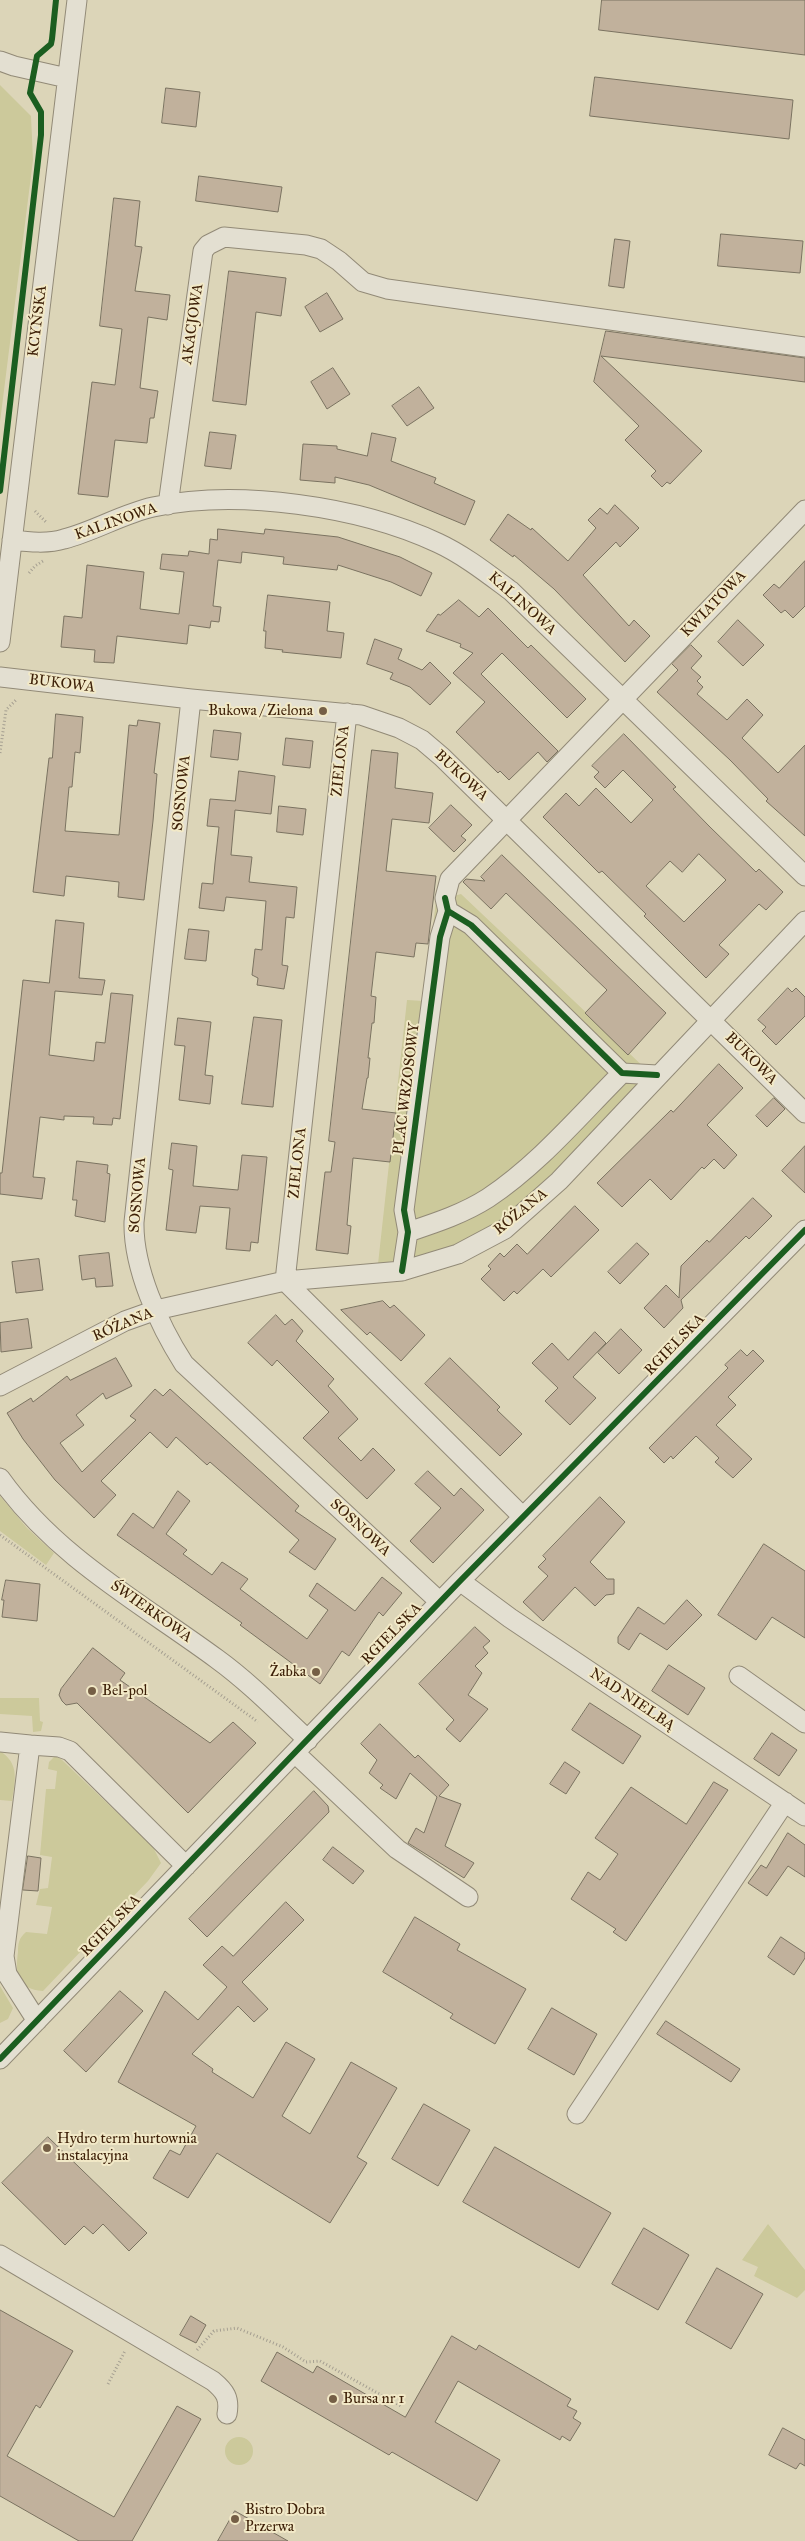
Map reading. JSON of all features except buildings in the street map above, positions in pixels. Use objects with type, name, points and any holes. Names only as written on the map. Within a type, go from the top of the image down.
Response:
[{"type":"street","name":"KCYŃSKA","points":[[0,642],[67,78],[78,0]]},
{"type":"street","points":[[0,61],[67,78]]},
{"type":"street","name":"AKACJOWA","points":[[168,505],[203,251],[208,245],[224,237],[306,245],[321,249],[339,261],[363,282],[387,289],[805,347]]},
{"type":"street","name":"KALINOWA","points":[[12,540],[31,542],[63,540],[132,514],[168,505],[208,500],[256,501],[355,514],[394,525],[440,544],[484,570],[510,591],[805,876]]},
{"type":"street","name":"KWIATOWA","points":[[506,819],[805,510]]},
{"type":"street","name":"BUKOWA","points":[[0,677],[192,699],[347,712],[378,719],[400,728],[422,740],[506,819],[712,1019],[805,1113]]},
{"type":"street","name":"SOSNOWA","points":[[192,699],[134,1222],[137,1257],[168,1340],[184,1364],[440,1602]]},
{"type":"street","name":"ZIELONA","points":[[285,1281],[347,712]]},
{"type":"street","name":"PLAC WRZOSOWY","points":[[402,1270],[408,1232],[404,1210],[440,937],[450,879],[506,819]]},
{"type":"street","points":[[446,905],[471,925],[622,1073],[657,1075]]},
{"type":"street","name":"RÓŻANA","points":[[0,1386],[125,1321],[156,1310],[285,1281],[402,1270],[458,1254],[505,1229],[559,1181],[657,1075],[805,921]]},
{"type":"street","points":[[408,1232],[448,1219],[487,1199],[517,1177],[622,1073]]},
{"type":"street","name":"RGIELSKA","points":[[0,2059],[440,1602],[805,1230]]},
{"type":"street","points":[[285,1281],[524,1517]]},
{"type":"street","name":"ŚWIERKOWA","points":[[0,1478],[25,1511],[53,1540],[79,1562],[238,1675],[397,1849],[468,1897]]},
{"type":"street","name":"NAD NIELBĄ","points":[[460,1582],[510,1618],[804,1814]]},
{"type":"street","points":[[739,1676],[805,1723]]},
{"type":"street","points":[[0,1742],[30,1744],[70,1751],[186,1866]]},
{"type":"street","points":[[30,1744],[7,1879],[2,1956],[7,1974],[37,2021]]},
{"type":"street","points":[[577,2114],[785,1802]]},
{"type":"street","points":[[0,2254],[188,2366],[221,2388],[229,2403],[227,2414]]},
{"type":"path","points":[[0,1535],[263,1725]]},
{"type":"path","points":[[188,2366],[200,2346],[214,2331],[238,2328],[283,2347],[306,2362],[320,2361],[401,2406]]},
{"type":"path","points":[[108,2384],[133,2334]]},
{"type":"shaded area","points":[[0,85],[31,116],[33,160],[0,422]]},
{"type":"shaded area","points":[[461,894],[649,1072],[545,1185],[502,1222],[460,1243],[416,1257],[378,1264],[407,1000],[424,1001],[436,901]]},
{"type":"shaded area","points":[[0,1496],[27,1528],[54,1553],[46,1565],[0,1531]]},
{"type":"shaded area","points":[[0,1698],[39,1698],[40,1721],[43,1722],[41,1731],[33,1732],[32,1716],[0,1714]]},
{"type":"shaded area","points":[[0,1751],[11,1761],[15,1773],[12,1801],[0,1800]]},
{"type":"shaded area","points":[[55,1756],[61,1759],[153,1847],[161,1863],[148,1881],[43,1991],[34,1990],[23,1984],[18,1973],[17,1960],[19,1941],[26,1932],[47,1934],[52,1907],[36,1905],[40,1889],[48,1888],[52,1857],[40,1855],[46,1789],[55,1789],[57,1771],[48,1769],[49,1762]]},
{"type":"shaded area","points":[[0,1986],[13,2008],[8,2019],[0,2023]]},
{"type":"shaded area","points":[[768,2224],[805,2270],[805,2290],[797,2298],[754,2276],[758,2267],[742,2260]]},
{"type":"shaded area","points":[[239,2437],[249,2441],[253,2451],[249,2461],[239,2465],[229,2461],[225,2451],[229,2441]]},
{"type":"cycle path","points":[[0,491],[41,135],[41,112],[30,93],[37,56],[51,44],[56,0]]},
{"type":"cycle path","points":[[445,898],[448,911],[471,925],[622,1073],[657,1075]]},
{"type":"cycle path","points":[[402,1271],[408,1232],[404,1210],[440,937],[448,911]]},
{"type":"cycle path","points":[[0,2059],[460,1581],[805,1230]]},
{"type":"place","name":"Bukowa / Zielona","points":[[323,711]]},
{"type":"place","name":"Żabka","points":[[316,1672]]},
{"type":"place","name":"Bel-pol","points":[[92,1691]]},
{"type":"place","name":"Hydro term hurtownia instalacyjna","points":[[47,2148]]},
{"type":"place","name":"Bursa nr 1","points":[[333,2399]]},
{"type":"place","name":"Bistro Dobra Przerwa","points":[[235,2519]]}]
